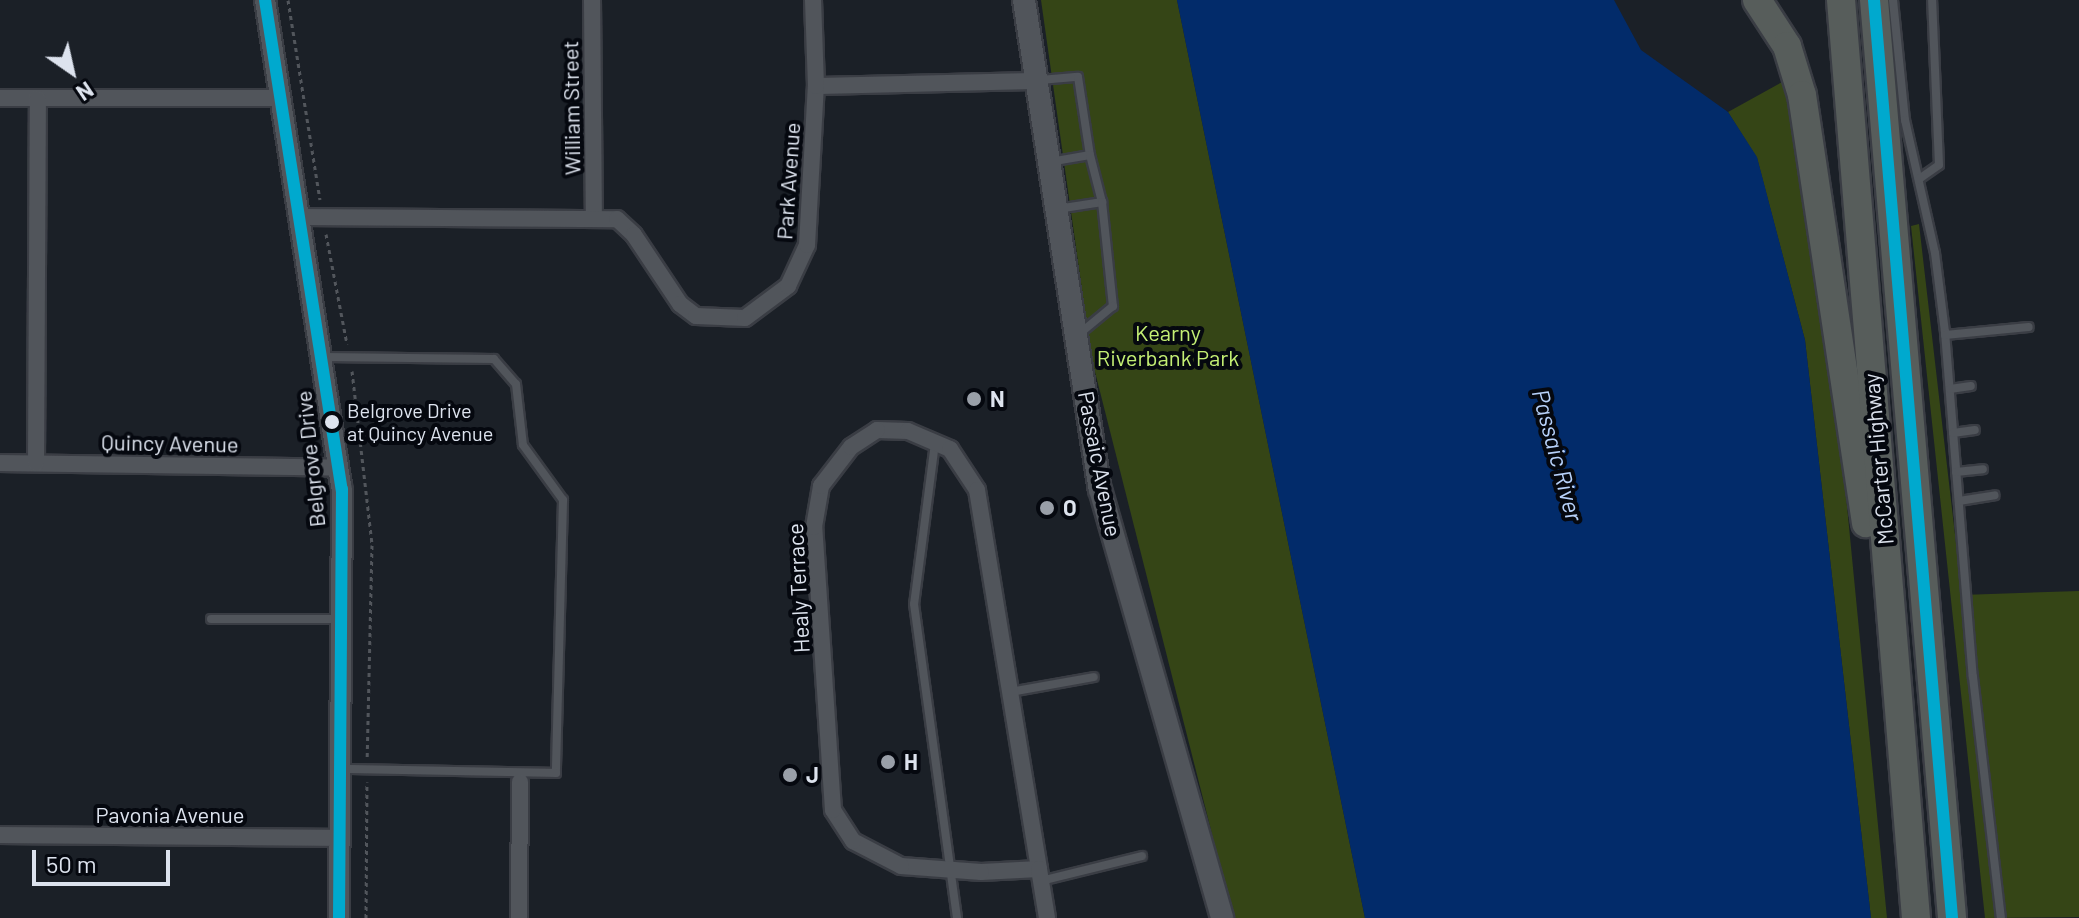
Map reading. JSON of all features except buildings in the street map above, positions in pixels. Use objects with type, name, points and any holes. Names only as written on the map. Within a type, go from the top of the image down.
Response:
[{"type":"highway","points":[[1757,0],[1787,46],[1802,95],[1906,788]]},
{"type":"highway","name":"McCarter Highway","points":[[1841,0],[1916,918]]},
{"type":"highway","points":[[1874,0],[1952,918]]},
{"type":"highway","points":[[1943,819],[1960,918]]},
{"type":"main road","name":"Passaic Avenue","points":[[1024,0],[1100,489],[1222,918]]},
{"type":"street","name":"Belgrove Drive","points":[[265,0],[340,468],[343,619],[339,918]]},
{"type":"street","name":"William Street","points":[[592,0],[594,216]]},
{"type":"street","points":[[813,0],[816,86],[1036,81]]},
{"type":"street","name":"Park Avenue","points":[[302,217],[594,216],[617,219],[634,235],[664,283],[696,316],[720,320],[756,312],[788,286],[807,245],[816,86]]},
{"type":"street","points":[[0,98],[280,98]]},
{"type":"street","points":[[36,463],[38,99]]},
{"type":"street","name":"Healy Terrace","points":[[1040,875],[901,866],[853,841],[833,810],[814,527],[821,486],[851,447],[877,430],[908,431],[950,449],[977,490],[1010,692],[1040,875],[1047,918]]},
{"type":"street","name":"Quincy Avenue","points":[[0,463],[340,468]]},
{"type":"street","points":[[519,918],[520,782]]},
{"type":"street","name":"Pavonia Avenue","points":[[0,835],[340,838]]},
{"type":"lane","points":[[1893,0],[1905,120],[1919,179],[1945,335],[2001,918]]},
{"type":"lane","points":[[1919,179],[1939,165],[1932,0]]},
{"type":"lane","points":[[1036,81],[1078,77],[1090,155],[1102,202],[1113,306],[1076,337]]},
{"type":"lane","points":[[1048,162],[1090,155]]},
{"type":"lane","points":[[1056,209],[1102,202]]},
{"type":"lane","points":[[1945,335],[2029,327]]},
{"type":"lane","points":[[323,357],[494,359],[516,384],[523,445],[563,500],[556,773],[341,769]]},
{"type":"lane","points":[[1950,389],[1971,386]]},
{"type":"lane","points":[[1953,433],[1975,430]]},
{"type":"lane","points":[[935,442],[914,604],[954,870],[957,918]]},
{"type":"lane","points":[[1956,472],[1983,469]]},
{"type":"lane","points":[[1959,501],[1995,495]]},
{"type":"lane","points":[[211,619],[343,619]]},
{"type":"lane","points":[[1010,692],[1094,677]]},
{"type":"lane","points":[[1040,875],[1142,856]]},
{"type":"green space","name":"Kearny Riverbank Park","points":[[1041,0],[1177,0],[1365,918],[1234,918],[1232,913],[1092,360]]},
{"type":"green space","points":[[1784,81],[1812,229],[1840,434],[1887,918],[1871,918],[1805,340],[1757,158],[1728,112]]},
{"type":"green space","points":[[1919,224],[1962,595],[2079,591],[2079,917],[1985,918],[1911,226]]},
{"type":"water","name":"Passaic River","points":[[1177,0],[1614,0],[1641,50],[1728,112],[1757,157],[1805,340],[1871,918],[1365,918]]},
{"type":"transit line","points":[[265,0],[342,489],[339,918]]},
{"type":"transit line","points":[[1874,0],[1952,918]]},
{"type":"place","name":"N","points":[[974,399]]},
{"type":"place","name":"Belgrove Drive at Quincy Avenue","points":[[332,422]]},
{"type":"place","name":"O","points":[[1047,508]]},
{"type":"place","name":"H","points":[[888,762]]},
{"type":"place","name":"J","points":[[790,775]]}]
